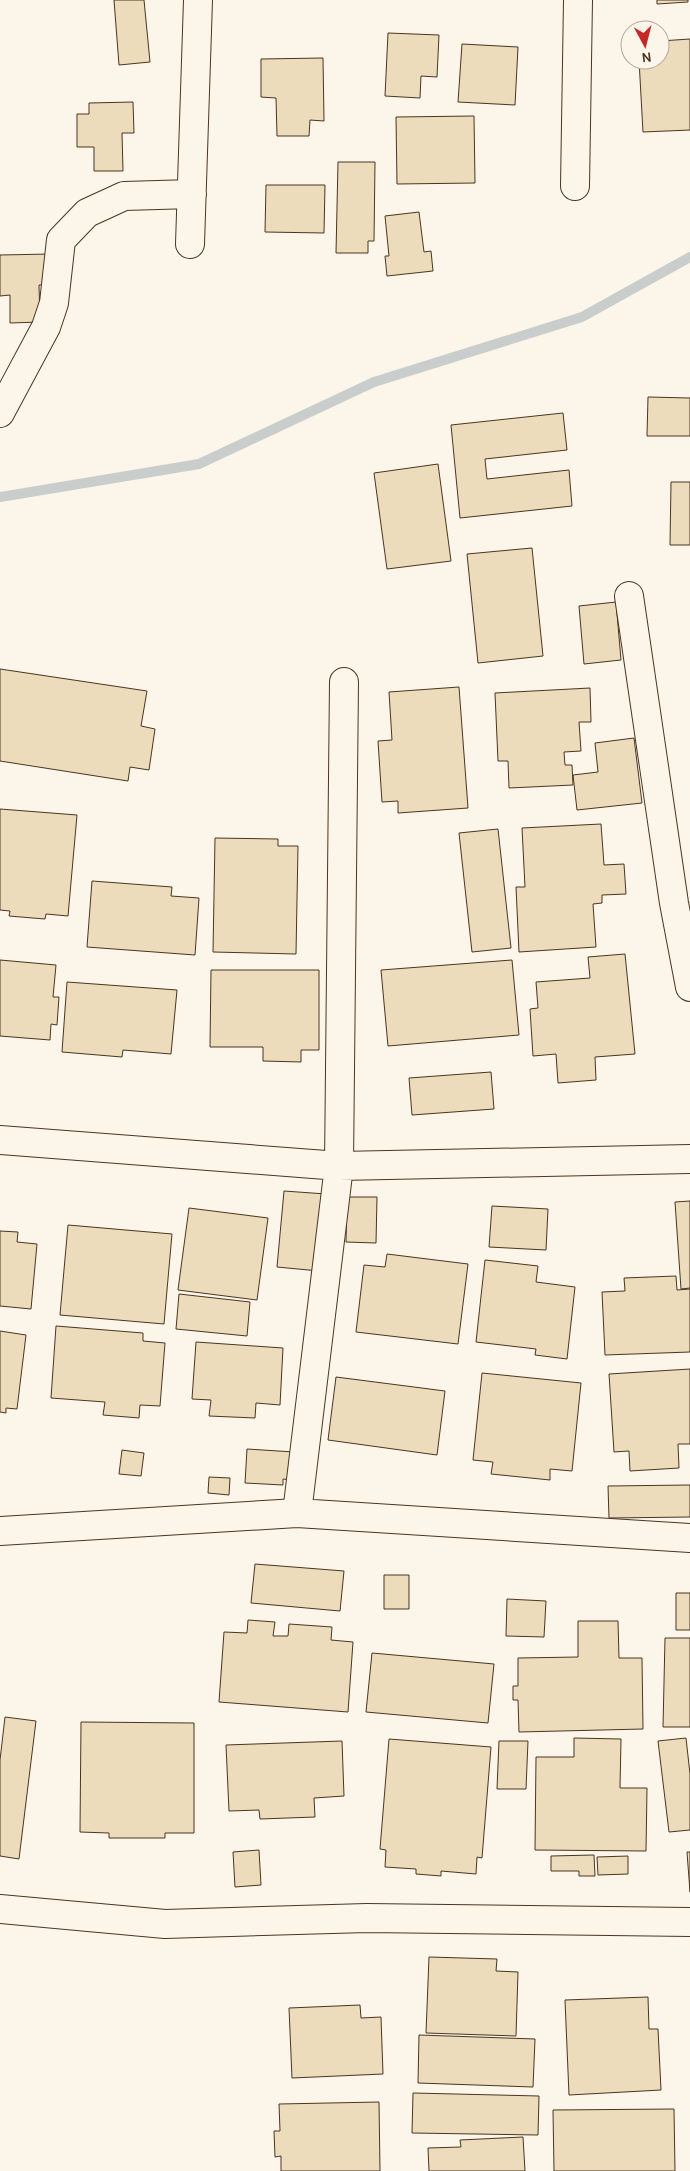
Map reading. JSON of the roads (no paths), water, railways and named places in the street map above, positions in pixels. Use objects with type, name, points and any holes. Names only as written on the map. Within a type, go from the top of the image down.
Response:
[{"type":"street","points":[[190,244],[198,0]]},
{"type":"street","points":[[575,186],[578,0]]},
{"type":"street","points":[[0,413],[46,327],[54,304],[61,240],[87,213],[124,196],[192,194]]},
{"type":"street","points":[[629,596],[673,893],[690,987]]},
{"type":"street","points":[[297,1513],[339,1166],[344,682]]},
{"type":"street","points":[[0,1140],[339,1166],[690,1159]]},
{"type":"street","points":[[0,1532],[297,1513],[690,1538]]},
{"type":"street","points":[[0,1909],[165,1924],[367,1918],[690,1922]]},
{"type":"waterway","points":[[0,497],[199,464],[374,382],[582,317],[690,257]]}]
